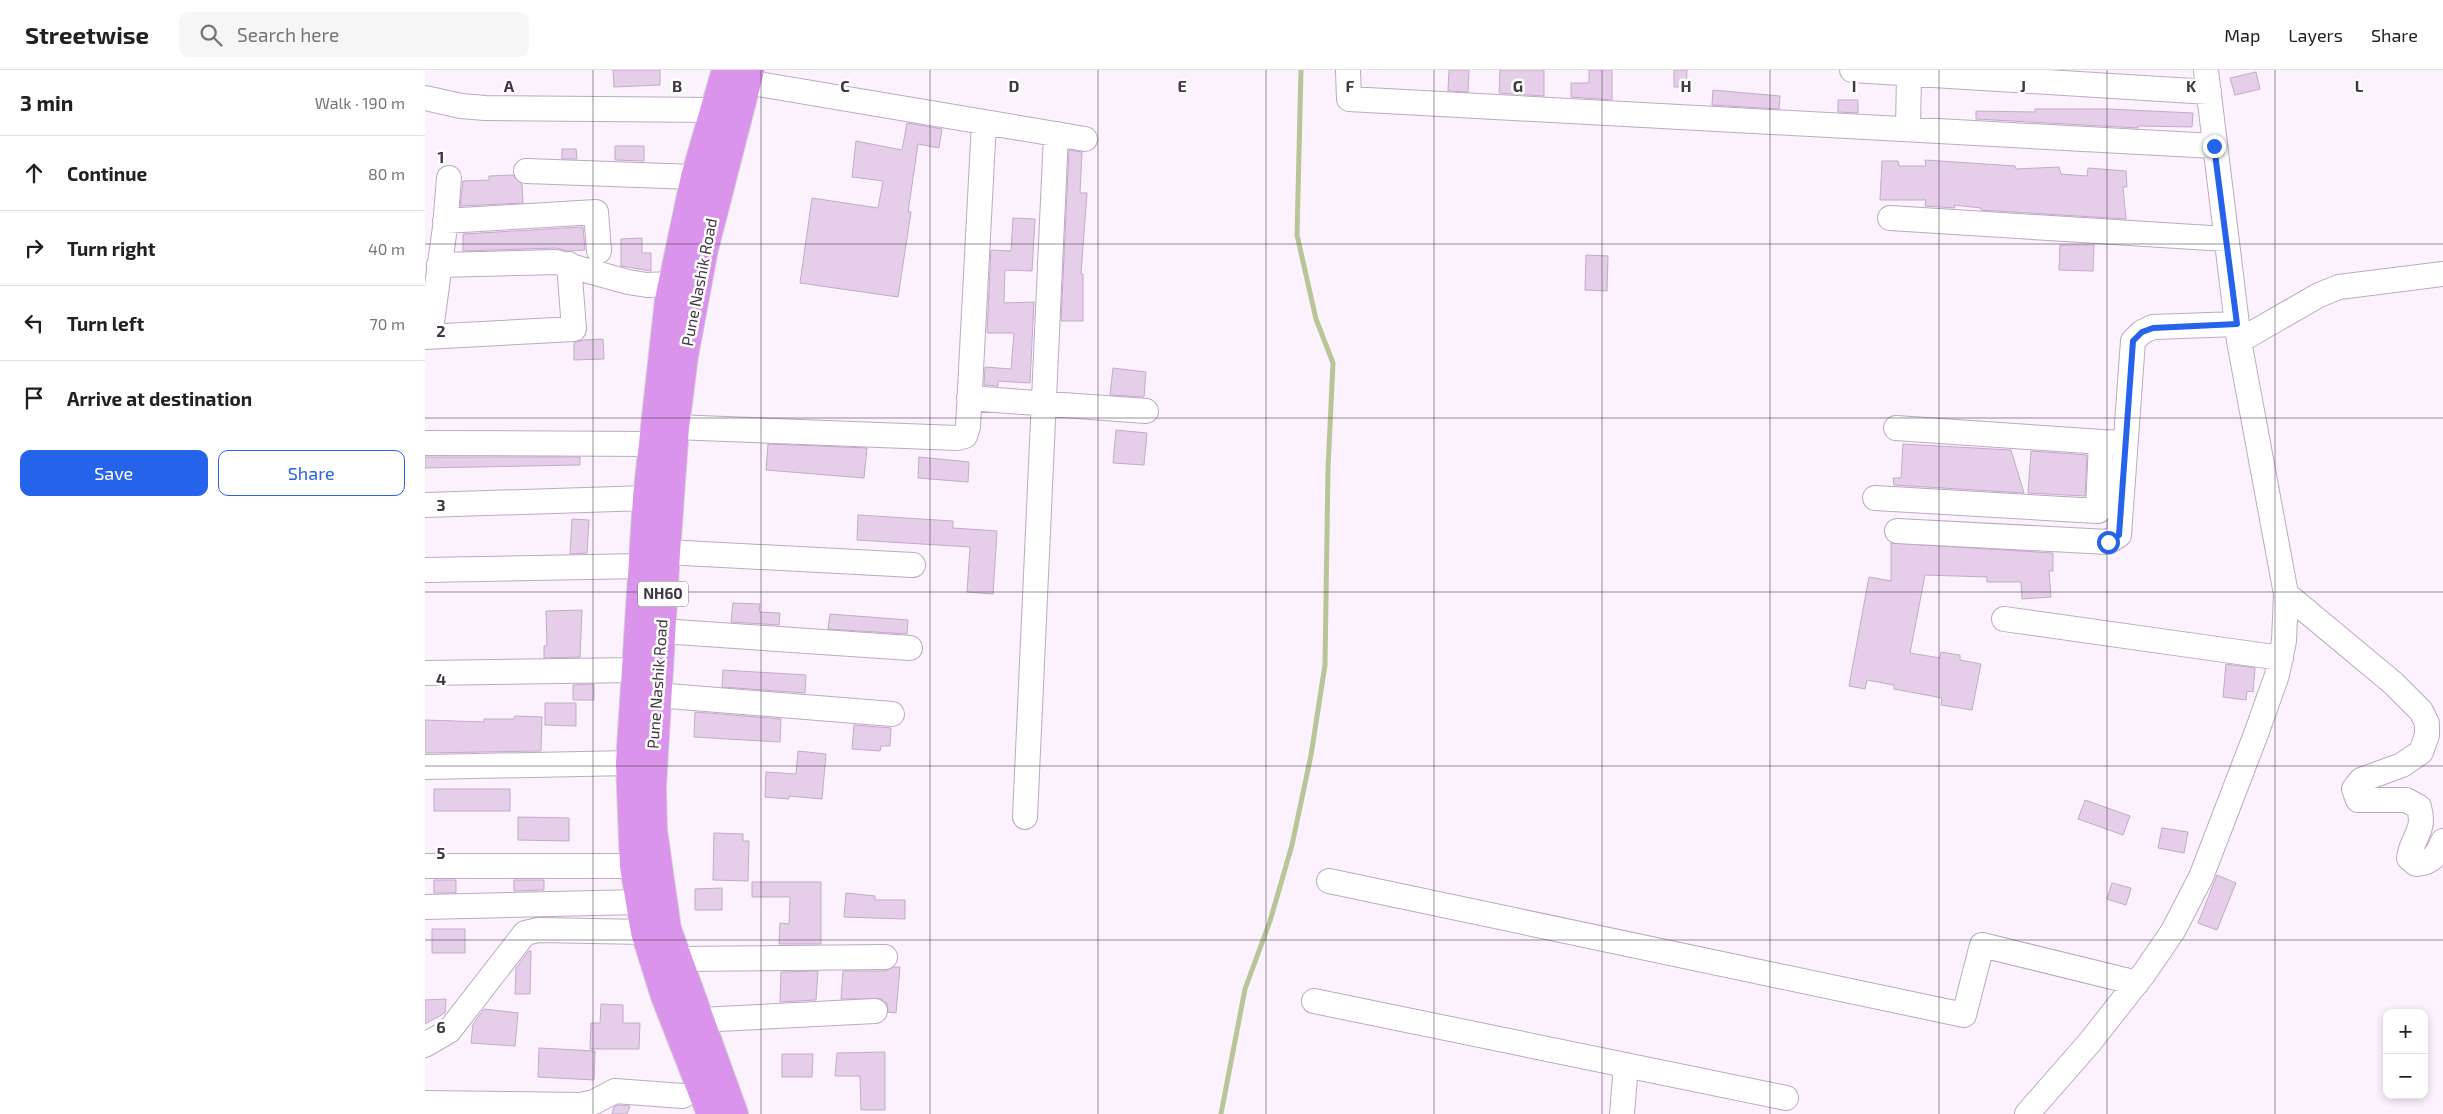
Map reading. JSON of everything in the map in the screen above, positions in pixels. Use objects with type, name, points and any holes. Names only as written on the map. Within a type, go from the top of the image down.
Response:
[{"type":"highway","name":"Pune Nashik Road","points":[[734,1114],[677,959],[656,931],[639,902],[634,866],[630,763],[647,498],[671,284],[695,177],[715,110],[741,74]]},
{"type":"highway","name":"Pune Nashik Road","points":[[711,1114],[686,1053],[656,931],[652,787],[656,695],[675,427],[694,293],[741,74]]},
{"type":"street","points":[[1349,70],[1349,99],[2214,146]]},
{"type":"street","points":[[1852,70],[1909,74],[2207,81],[2238,332],[2286,594],[2286,623],[2281,658],[2256,734],[2201,877],[2173,931],[2137,983],[2090,1042],[2027,1114]]},
{"type":"street","points":[[741,74],[984,122],[1085,139]]},
{"type":"street","points":[[1908,129],[1909,74]]},
{"type":"street","points":[[425,98],[461,106],[485,108],[715,110]]},
{"type":"street","points":[[675,427],[957,438],[965,436],[968,427],[984,122]]},
{"type":"street","points":[[1025,817],[1042,404],[1056,134]]},
{"type":"street","points":[[526,171],[695,177]]},
{"type":"street","points":[[449,178],[438,225],[439,265],[430,290],[428,337],[575,329],[569,264]]},
{"type":"street","points":[[438,225],[597,212],[599,251]]},
{"type":"street","points":[[1891,218],[2226,239]]},
{"type":"street","points":[[439,265],[540,262],[569,264],[627,282],[647,285],[671,284]]},
{"type":"street","points":[[1875,498],[2098,511],[2114,442],[2133,341],[2142,332],[2153,328],[2238,332],[2339,287],[2443,274]]},
{"type":"street","points":[[969,398],[1146,411]]},
{"type":"street","points":[[1896,428],[2114,442]]},
{"type":"street","points":[[1897,531],[2108,542],[2119,535],[2114,442]]},
{"type":"street","points":[[425,443],[652,444]]},
{"type":"street","points":[[425,505],[647,498]]},
{"type":"street","points":[[666,552],[913,565]]},
{"type":"street","points":[[425,570],[642,566]]},
{"type":"street","points":[[2286,594],[2393,684],[2421,711],[2427,723],[2427,735],[2421,752],[2402,765],[2361,780],[2354,790],[2358,800],[2406,800],[2419,807],[2423,820],[2420,833],[2410,847],[2409,858],[2417,864],[2427,863],[2437,854],[2443,841]]},
{"type":"street","points":[[2004,619],[2281,658]]},
{"type":"street","points":[[661,631],[910,648]]},
{"type":"street","points":[[425,674],[635,670]]},
{"type":"street","points":[[656,695],[892,714]]},
{"type":"street","points":[[425,767],[630,763]]},
{"type":"street","points":[[425,866],[634,866]]},
{"type":"street","points":[[1329,881],[1964,1015],[1982,945],[2137,983]]},
{"type":"street","points":[[425,907],[639,902]]},
{"type":"street","points":[[425,1045],[449,1031],[525,933],[539,930],[656,931]]},
{"type":"street","points":[[677,959],[885,957]]},
{"type":"street","points":[[1314,1001],[1786,1098]]},
{"type":"street","points":[[699,1020],[875,1012]]},
{"type":"street","points":[[425,1103],[581,1106],[594,1102],[615,1091],[682,1105],[686,1053]]},
{"type":"street","points":[[1622,1114],[1626,1065]]},
{"type":"building","points":[[613,70],[660,70],[660,85],[614,87]]},
{"type":"building","points":[[1449,70],[1469,70],[1468,92],[1448,91]]},
{"type":"building","points":[[1500,70],[1544,70],[1544,96],[1499,93]]},
{"type":"building","points":[[1589,70],[1612,70],[1612,100],[1571,97],[1571,83],[1589,83]]},
{"type":"building","points":[[1674,70],[1687,70],[1686,87],[1674,87]]},
{"type":"building","points":[[2256,72],[2260,89],[2235,95],[2230,78]]},
{"type":"building","points":[[1713,90],[1780,96],[1779,109],[1712,105]]},
{"type":"building","points":[[1838,100],[1858,100],[1858,113],[1838,112]]},
{"type":"building","points":[[2035,109],[2109,109],[2193,113],[2192,127],[2138,126],[2138,128],[1976,119],[1976,111],[2035,112]]},
{"type":"building","points":[[907,123],[942,129],[939,148],[918,144],[908,212],[911,212],[898,297],[800,283],[812,198],[878,208],[883,181],[852,177],[856,141],[902,150]]},
{"type":"building","points":[[615,146],[644,146],[644,161],[615,160]]},
{"type":"building","points":[[562,149],[576,149],[577,159],[562,159]]},
{"type":"building","points":[[1069,150],[1082,152],[1080,193],[1087,193],[1081,274],[1083,274],[1083,321],[1061,321]]},
{"type":"building","points":[[1925,160],[2015,166],[2016,169],[2059,167],[2061,174],[2087,176],[2088,168],[2126,171],[2127,187],[2123,187],[2126,219],[1981,210],[1981,208],[1954,205],[1955,208],[1925,206],[1926,200],[1880,200],[1882,161],[1898,161],[1899,166],[1926,166]]},
{"type":"building","points":[[513,175],[522,184],[523,203],[460,206],[463,181],[489,180],[489,176]]},
{"type":"building","points":[[1013,218],[1035,219],[1032,271],[1005,270],[1004,303],[1034,302],[1030,383],[998,381],[998,386],[984,385],[985,367],[1011,369],[1014,333],[987,333],[991,250],[1011,251]]},
{"type":"building","points":[[583,227],[585,250],[567,251],[556,248],[463,251],[463,234]]},
{"type":"building","points":[[642,238],[642,253],[651,253],[651,271],[621,266],[621,239]]},
{"type":"building","points":[[2060,245],[2094,245],[2093,271],[2059,270]]},
{"type":"building","points":[[1586,255],[1608,256],[1607,291],[1585,290]]},
{"type":"building","points":[[603,339],[604,359],[574,360],[574,343],[583,340]]},
{"type":"building","points":[[1113,368],[1146,372],[1144,397],[1110,395]]},
{"type":"building","points":[[1116,430],[1147,433],[1144,465],[1113,463]]},
{"type":"building","points":[[768,444],[867,448],[864,478],[766,470]]},
{"type":"building","points":[[1903,444],[2011,450],[2024,493],[1894,485],[1893,478],[1901,478]]},
{"type":"building","points":[[2031,451],[2087,455],[2085,496],[2028,493]]},
{"type":"building","points":[[425,457],[580,457],[580,465],[425,468]]},
{"type":"building","points":[[919,457],[969,462],[968,482],[918,478]]},
{"type":"building","points":[[858,515],[953,521],[953,528],[997,531],[993,594],[967,592],[970,547],[857,540]]},
{"type":"building","points":[[572,519],[589,520],[587,553],[570,554]]},
{"type":"building","points":[[1891,543],[2053,553],[2053,571],[2049,571],[2051,597],[2022,599],[2021,582],[1987,582],[1987,577],[1925,575],[1910,653],[1940,658],[1941,652],[1960,655],[1960,660],[1981,664],[1972,710],[1941,705],[1942,698],[1894,689],[1894,685],[1867,680],[1865,689],[1849,686],[1869,577],[1891,581]]},
{"type":"building","points":[[733,603],[760,604],[759,612],[780,613],[779,625],[731,622]]},
{"type":"building","points":[[582,610],[580,657],[544,658],[544,646],[547,646],[546,611]]},
{"type":"building","points":[[830,614],[908,620],[907,634],[828,629]]},
{"type":"building","points":[[2226,664],[2255,668],[2253,692],[2247,691],[2246,700],[2223,697]]},
{"type":"building","points":[[723,670],[806,675],[805,693],[722,687]]},
{"type":"building","points":[[594,684],[594,700],[573,700],[573,685]]},
{"type":"building","points":[[545,703],[576,703],[576,726],[545,725]]},
{"type":"building","points":[[695,712],[781,719],[780,742],[694,737]]},
{"type":"building","points":[[515,716],[542,717],[541,751],[425,753],[425,720],[484,722],[484,719],[514,719]]},
{"type":"building","points":[[854,725],[891,728],[890,746],[881,746],[880,751],[852,749]]},
{"type":"building","points":[[798,751],[826,754],[822,799],[789,796],[789,799],[765,797],[766,772],[796,774]]},
{"type":"building","points":[[434,789],[510,789],[510,811],[434,811]]},
{"type":"building","points":[[2085,800],[2130,816],[2123,835],[2078,819]]},
{"type":"building","points":[[518,817],[569,818],[569,841],[518,840]]},
{"type":"building","points":[[2162,828],[2188,832],[2184,853],[2158,848]]},
{"type":"building","points":[[714,833],[743,834],[743,841],[749,841],[748,881],[713,880]]},
{"type":"building","points":[[2217,875],[2236,883],[2217,930],[2198,923]]},
{"type":"building","points":[[434,880],[456,880],[456,893],[434,893]]},
{"type":"building","points":[[514,880],[544,880],[544,890],[514,891]]},
{"type":"building","points":[[752,882],[821,882],[821,944],[779,944],[780,923],[789,924],[790,897],[752,897]]},
{"type":"building","points":[[2112,883],[2131,888],[2126,905],[2107,899]]},
{"type":"building","points":[[722,888],[722,910],[695,910],[695,889]]},
{"type":"building","points":[[846,893],[875,896],[875,900],[905,900],[905,919],[844,917]]},
{"type":"building","points":[[432,929],[465,929],[465,953],[432,953]]},
{"type":"building","points":[[531,951],[530,994],[515,994],[516,968]]},
{"type":"building","points":[[894,967],[900,967],[896,1013],[888,1012],[887,1004],[881,999],[841,999],[843,971],[885,971]]},
{"type":"building","points":[[818,971],[816,1000],[780,1002],[781,972]]},
{"type":"building","points":[[446,999],[445,1013],[425,1024],[425,1000]]},
{"type":"building","points":[[601,1004],[623,1005],[623,1023],[640,1023],[639,1049],[590,1049],[591,1023],[600,1023]]},
{"type":"building","points":[[484,1009],[518,1013],[515,1046],[471,1043],[473,1024]]},
{"type":"building","points":[[539,1048],[595,1051],[594,1080],[538,1077]]},
{"type":"building","points":[[885,1052],[885,1110],[861,1110],[860,1076],[835,1076],[837,1053]]},
{"type":"building","points":[[782,1054],[813,1054],[812,1077],[782,1077]]},
{"type":"building","points":[[618,1105],[630,1106],[627,1114],[612,1114],[614,1107]]},
{"type":"waterway","points":[[1221,1114],[1245,989],[1270,921],[1292,845],[1311,755],[1325,665],[1328,468],[1333,363],[1316,319],[1297,235],[1301,70]]},
{"type":"route","points":[[2108,542],[2119,535],[2133,341],[2142,332],[2153,328],[2237,324],[2214,146]]}]
